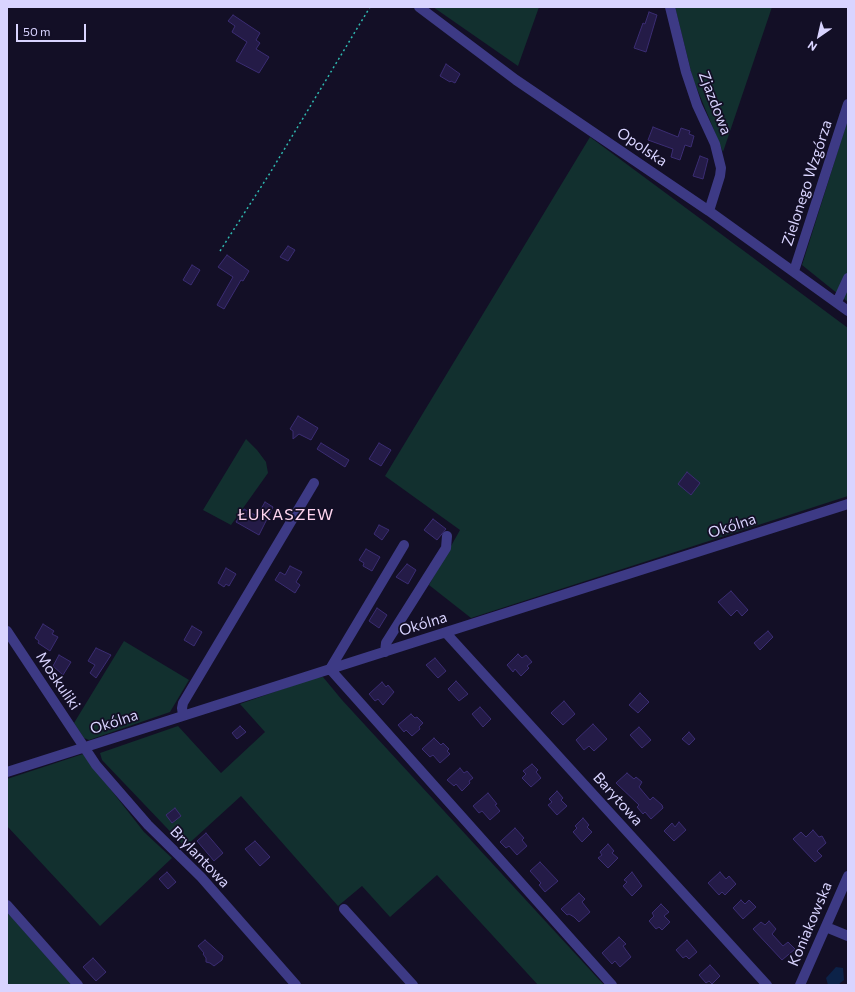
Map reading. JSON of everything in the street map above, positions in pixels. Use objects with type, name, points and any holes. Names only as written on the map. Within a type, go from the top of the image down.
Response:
[{"type":"street","name":"Opolska","points":[[420,7],[516,80],[710,211],[778,262],[794,271],[848,311]]},
{"type":"street","name":"Zjazdowa","points":[[670,7],[686,72],[697,105],[716,144],[721,168],[710,211]]},
{"type":"street","name":"Zielonego Wzgórza","points":[[794,271],[848,104]]},
{"type":"street","points":[[837,302],[848,278]]},
{"type":"street","points":[[183,715],[183,703],[314,483]]},
{"type":"street","name":"Okólna","points":[[7,772],[848,504]]},
{"type":"street","points":[[385,652],[386,643],[446,548],[447,536]]},
{"type":"street","points":[[404,545],[330,669],[612,985]]},
{"type":"street","name":"Moskuliki","points":[[7,631],[86,747]]},
{"type":"street","name":"Barytowa","points":[[446,633],[767,985]]},
{"type":"street","name":"Brylantowa","points":[[86,747],[96,765],[148,825],[201,877],[296,985]]},
{"type":"street","name":"Koniakowska","points":[[800,985],[848,876]]},
{"type":"street","points":[[7,905],[78,985]]},
{"type":"street","points":[[344,909],[413,985]]},
{"type":"street","points":[[826,927],[848,936]]},
{"type":"path","points":[[220,251],[270,173],[370,7]]},
{"type":"green space","points":[[433,7],[539,7],[518,66]]},
{"type":"green space","points":[[675,7],[772,7],[723,152],[693,79]]},
{"type":"green space","points":[[848,119],[848,302],[802,265]]},
{"type":"green space","points":[[590,137],[848,328],[848,496],[471,618],[429,585],[460,530],[385,476]]},
{"type":"green space","points":[[246,439],[266,462],[268,473],[231,525],[203,510]]},
{"type":"green space","points":[[124,641],[189,680],[170,712],[89,740],[84,738],[74,723]]},
{"type":"green space","points":[[323,677],[342,700],[604,985],[538,985],[437,875],[390,917],[362,886],[338,906],[241,796],[185,847],[102,760],[100,753],[178,726],[221,773],[265,732],[240,704],[314,678]]},
{"type":"green space","points":[[83,754],[144,832],[172,858],[100,926],[7,826],[7,779]]},
{"type":"green space","points":[[7,912],[72,985],[7,985]]},
{"type":"water","points":[[836,967],[843,968],[844,980],[838,985],[828,985],[826,978]]},
{"type":"building","points":[[649,12],[657,15],[646,52],[634,48],[643,23],[645,24]]},
{"type":"building","points":[[233,15],[260,33],[256,40],[260,43],[256,49],[269,57],[259,73],[236,61],[247,42],[232,32],[235,26],[228,21]]},
{"type":"building","points":[[446,64],[460,74],[455,83],[450,82],[440,76]]},
{"type":"building","points":[[653,127],[678,137],[681,128],[690,131],[689,134],[694,136],[691,147],[685,145],[680,160],[671,157],[673,149],[648,140]]},
{"type":"building","points":[[700,156],[708,159],[703,179],[693,176]]},
{"type":"building","points":[[288,246],[295,250],[288,261],[280,257]]},
{"type":"building","points":[[227,255],[249,271],[243,281],[241,280],[224,309],[217,305],[233,277],[218,267]]},
{"type":"building","points":[[192,265],[200,270],[191,285],[183,280]]},
{"type":"building","points":[[298,416],[318,428],[311,440],[299,434],[293,439],[293,431],[290,429]]},
{"type":"building","points":[[321,443],[349,460],[345,467],[317,449]]},
{"type":"building","points":[[379,443],[391,450],[381,466],[369,459]]},
{"type":"building","points":[[687,472],[700,483],[691,495],[678,484]]},
{"type":"building","points":[[265,502],[273,507],[259,535],[236,522],[244,509],[257,516]]},
{"type":"building","points":[[433,519],[446,529],[437,540],[424,530]]},
{"type":"building","points":[[379,525],[389,530],[382,540],[374,534]]},
{"type":"building","points":[[366,549],[380,557],[372,571],[363,566],[364,563],[359,560]]},
{"type":"building","points":[[407,564],[416,570],[408,584],[396,577]]},
{"type":"building","points":[[290,566],[302,572],[296,582],[300,585],[295,593],[275,580],[280,572],[285,575]]},
{"type":"building","points":[[226,568],[236,574],[229,586],[226,584],[224,587],[218,583]]},
{"type":"building","points":[[731,591],[748,610],[742,616],[737,610],[731,616],[718,602]]},
{"type":"building","points":[[377,608],[387,615],[379,628],[369,621]]},
{"type":"building","points":[[43,624],[54,631],[52,634],[58,637],[50,651],[38,643],[39,641],[35,638]]},
{"type":"building","points":[[192,626],[202,632],[194,646],[184,640]]},
{"type":"building","points":[[768,631],[773,637],[760,650],[754,643]]},
{"type":"building","points":[[96,648],[111,655],[96,678],[90,673],[95,665],[88,661]]},
{"type":"building","points":[[518,654],[522,658],[526,655],[532,662],[527,666],[529,668],[521,676],[515,669],[513,672],[507,665]]},
{"type":"building","points":[[59,655],[71,662],[63,675],[53,666]]},
{"type":"building","points":[[435,658],[446,671],[438,678],[426,665]]},
{"type":"building","points":[[456,681],[468,694],[459,701],[448,689]]},
{"type":"building","points":[[382,682],[386,687],[388,685],[394,692],[383,705],[378,699],[375,701],[369,694]]},
{"type":"building","points":[[640,693],[649,702],[638,713],[629,705]]},
{"type":"building","points":[[564,701],[575,714],[563,725],[551,713]]},
{"type":"building","points":[[480,707],[491,719],[483,727],[472,714]]},
{"type":"building","points":[[411,714],[423,723],[419,727],[420,729],[412,736],[406,730],[404,732],[398,725]]},
{"type":"building","points":[[593,724],[607,739],[594,751],[589,746],[584,750],[576,740]]},
{"type":"building","points":[[240,726],[246,732],[237,739],[232,733]]},
{"type":"building","points":[[639,727],[651,740],[642,748],[630,735]]},
{"type":"building","points":[[689,732],[695,739],[689,745],[682,739]]},
{"type":"building","points":[[434,738],[441,745],[443,743],[449,749],[447,751],[450,754],[440,763],[433,755],[430,757],[422,749]]},
{"type":"building","points":[[532,764],[538,770],[536,772],[541,778],[531,787],[522,778],[526,774],[523,771]]},
{"type":"building","points":[[460,768],[464,773],[467,771],[473,778],[462,791],[456,784],[454,786],[447,780]]},
{"type":"building","points":[[627,773],[634,779],[636,777],[642,782],[639,787],[650,800],[653,797],[662,805],[663,808],[651,819],[645,812],[643,814],[637,807],[639,805],[616,783]]},
{"type":"building","points":[[557,791],[563,798],[561,800],[567,806],[557,815],[548,805],[552,802],[549,799]]},
{"type":"building","points":[[488,793],[497,804],[495,805],[500,811],[490,820],[482,811],[479,813],[473,806]]},
{"type":"building","points":[[175,808],[181,816],[172,823],[166,815]]},
{"type":"building","points":[[583,818],[589,825],[587,827],[592,832],[582,842],[573,832],[577,828],[575,826]]},
{"type":"building","points":[[679,822],[686,830],[674,841],[664,831],[672,823],[675,827]]},
{"type":"building","points":[[515,828],[524,838],[522,840],[527,846],[517,855],[509,846],[506,848],[500,842]]},
{"type":"building","points":[[813,830],[819,837],[822,836],[826,843],[817,851],[822,856],[815,862],[793,839],[801,832],[806,837]]},
{"type":"building","points":[[206,833],[223,853],[214,861],[197,841]]},
{"type":"building","points":[[255,841],[270,857],[260,866],[245,849]]},
{"type":"building","points":[[608,844],[614,851],[612,853],[618,858],[608,868],[598,858],[602,855],[600,852]]},
{"type":"building","points":[[540,862],[558,881],[545,892],[539,885],[541,883],[530,871]]},
{"type":"building","points":[[167,872],[176,882],[168,889],[159,879]]},
{"type":"building","points":[[632,872],[642,886],[632,896],[623,886],[627,882],[624,880]]},
{"type":"building","points":[[720,872],[726,879],[729,876],[736,884],[725,895],[722,892],[719,895],[708,883]]},
{"type":"building","points":[[579,893],[585,899],[582,902],[590,912],[579,922],[569,914],[567,915],[561,909]]},
{"type":"building","points":[[741,900],[745,904],[749,900],[756,907],[743,919],[733,908]]},
{"type":"building","points":[[661,904],[669,912],[664,916],[670,922],[662,930],[659,927],[656,929],[649,921],[654,916],[652,913]]},
{"type":"building","points":[[769,921],[776,929],[772,934],[783,946],[788,942],[795,949],[782,960],[753,929],[761,922],[765,925]]},
{"type":"building","points":[[619,937],[626,944],[623,946],[631,957],[620,967],[615,961],[612,964],[602,953]]},
{"type":"building","points":[[205,940],[223,956],[222,960],[214,966],[206,962],[204,953],[198,946]]},
{"type":"building","points":[[687,940],[697,952],[689,959],[686,956],[683,958],[676,950]]},
{"type":"building","points":[[93,958],[106,972],[96,981],[83,967]]},
{"type":"building","points":[[710,965],[720,976],[712,984],[709,981],[706,983],[699,975]]},
{"type":"district","name":"ŁUKASZEW","points":[[286,515]]}]
